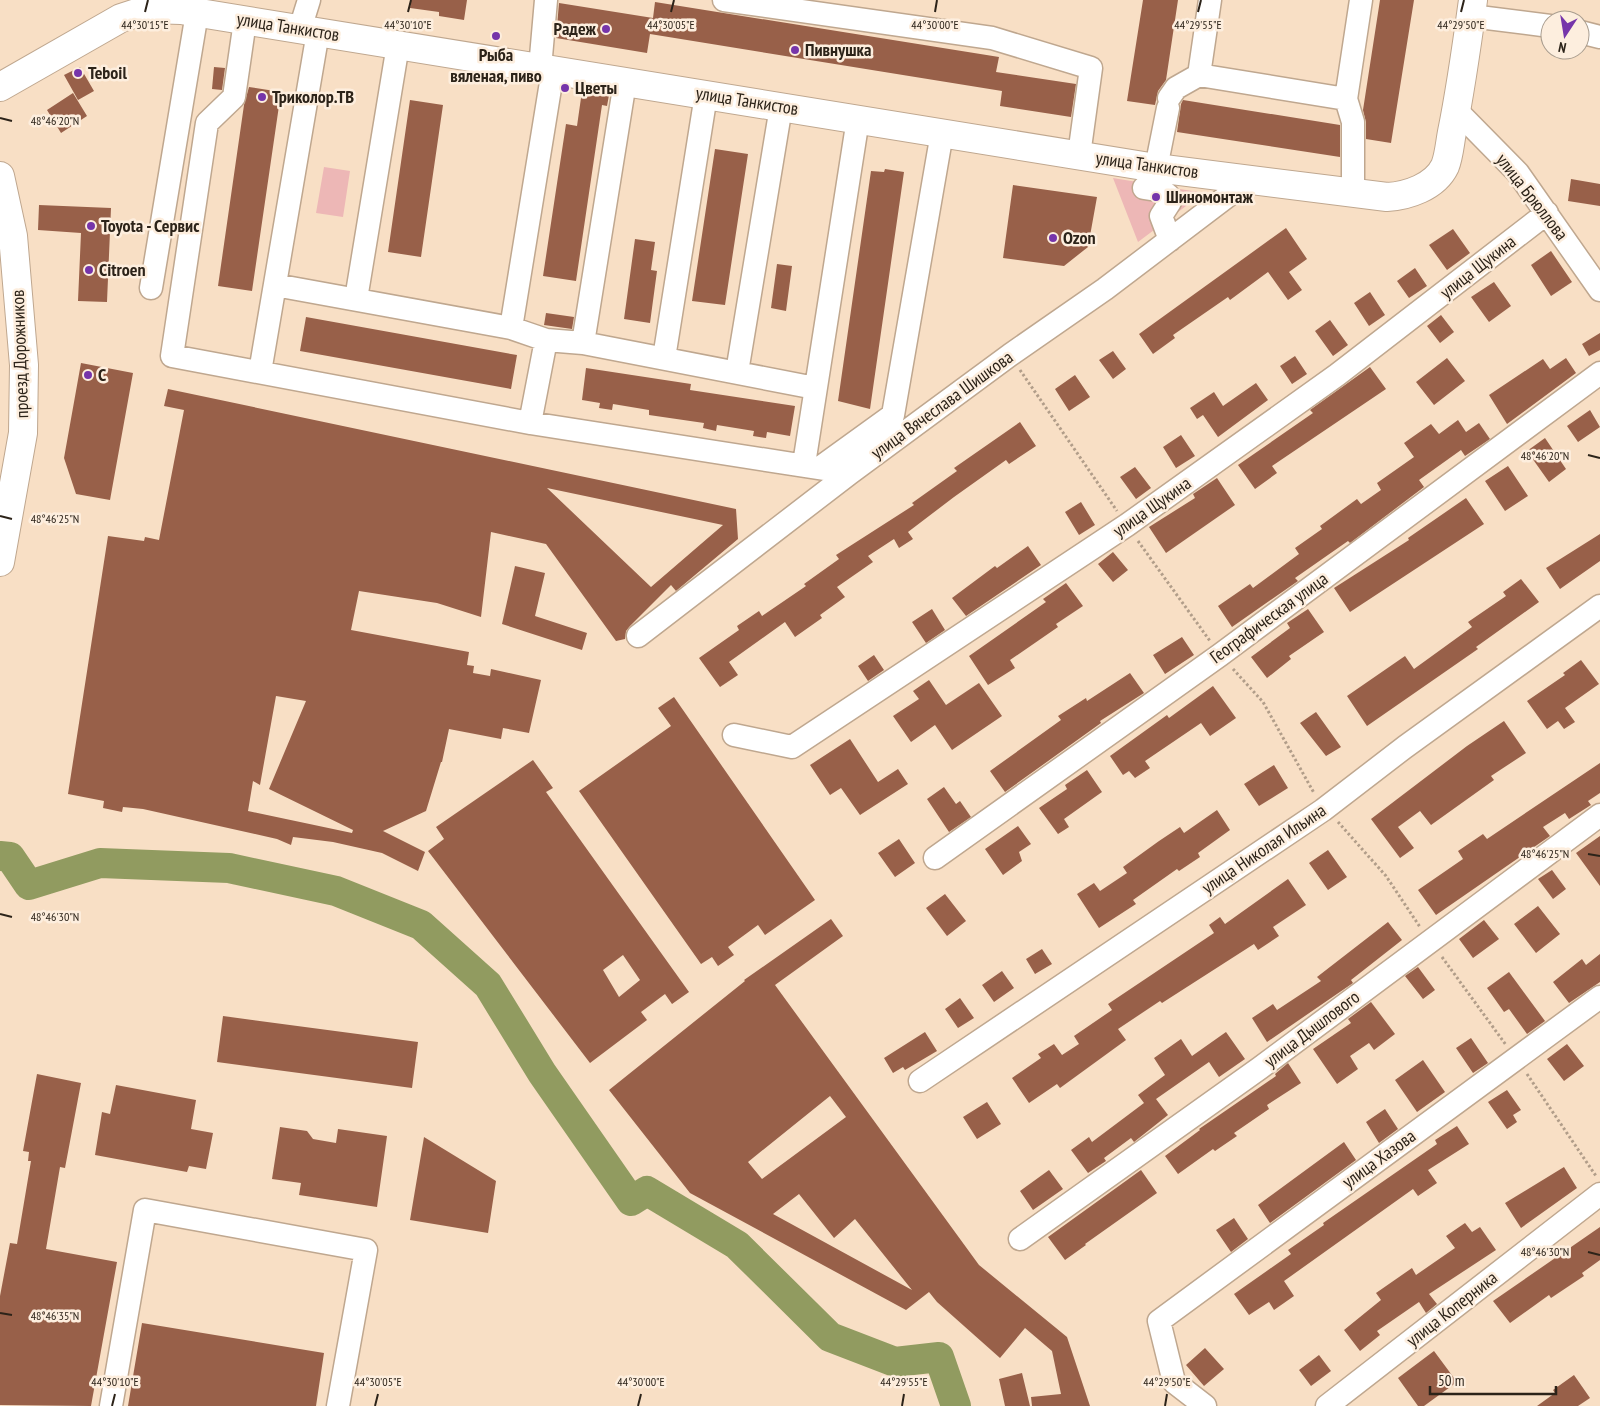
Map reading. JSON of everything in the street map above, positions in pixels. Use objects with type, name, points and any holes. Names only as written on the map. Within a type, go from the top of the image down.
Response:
[{"type":"main road","name":"улица Танкистов","points":[[0,86],[121,18],[149,9],[187,8],[246,21],[1079,155],[1150,178],[1250,179],[1387,197],[1404,196],[1433,179],[1445,166],[1472,8]]},
{"type":"main road","name":"проезд Дорожников","points":[[0,176],[13,236],[24,365],[23,433],[0,562]]},
{"type":"street","points":[[260,372],[275,284],[309,30],[309,0]]},
{"type":"street","points":[[511,328],[546,69],[546,0]]},
{"type":"street","points":[[724,0],[992,38],[1091,68],[1079,155]]},
{"type":"street","points":[[1198,75],[1210,0]]},
{"type":"street","points":[[1353,192],[1353,122],[1346,99],[1361,0]]},
{"type":"street","points":[[150,288],[187,8]]},
{"type":"street","points":[[1472,8],[1540,24]]},
{"type":"street","points":[[246,21],[234,97],[207,123],[172,356],[530,423],[850,473]]},
{"type":"street","points":[[356,298],[398,45]]},
{"type":"street","points":[[1170,240],[1161,216],[1170,202],[1169,196],[1150,178],[1169,103],[1176,88],[1198,75],[1346,99]]},
{"type":"street","points":[[583,343],[625,82]]},
{"type":"street","points":[[664,358],[706,95]]},
{"type":"street","points":[[737,372],[781,107]]},
{"type":"street","name":"улица Брюллова","points":[[1456,110],[1518,173],[1600,290]]},
{"type":"street","points":[[812,466],[815,388],[858,119]]},
{"type":"street","points":[[812,466],[893,415],[942,133]]},
{"type":"street","name":"улица Вячеслава Шишкова","points":[[638,636],[850,473],[1170,240],[1250,179]]},
{"type":"street","name":"улица Щукина","points":[[734,735],[792,747],[1127,525],[1337,376],[1547,213]]},
{"type":"street","points":[[275,284],[511,328],[546,340],[583,343],[815,388]]},
{"type":"street","points":[[530,423],[546,340]]},
{"type":"street","name":"Географическая улица","points":[[935,858],[1220,655],[1600,373]]},
{"type":"street","name":"улица Николая Ильина","points":[[920,1081],[1323,810],[1405,747],[1600,606]]},
{"type":"street","name":"улица Дышлового","points":[[1020,1239],[1260,1068],[1600,814]]},
{"type":"street","name":"улица Хазова","points":[[1205,1406],[1174,1382],[1159,1321],[1600,997]]},
{"type":"street","name":"улица Коперника","points":[[1327,1406],[1600,1194]]},
{"type":"street","points":[[111,1406],[145,1210],[366,1250],[338,1406]]},
{"type":"shaded area","points":[[324,167],[350,171],[343,217],[316,213]]},
{"type":"shaded area","points":[[1113,178],[1198,192],[1194,200],[1138,242]]},
{"type":"building","points":[[411,0],[467,0],[464,20],[439,16],[439,12],[410,8]]},
{"type":"building","points":[[1143,0],[1178,0],[1166,80],[1158,91],[1155,105],[1127,101]]},
{"type":"building","points":[[1380,0],[1414,0],[1391,143],[1366,139],[1366,122],[1363,110]]},
{"type":"building","points":[[655,2],[999,57],[996,72],[1076,84],[1071,117],[1000,106],[1002,91],[650,34],[647,53],[556,38],[559,3],[653,18]]},
{"type":"building","points":[[80,67],[94,91],[78,100],[64,75]]},
{"type":"building","points":[[214,67],[225,68],[222,90],[212,89]]},
{"type":"building","points":[[249,87],[281,92],[252,291],[218,286],[244,105]]},
{"type":"building","points":[[582,91],[609,95],[607,106],[602,105],[576,281],[543,276],[566,124],[577,126]]},
{"type":"building","points":[[73,93],[87,116],[61,133],[47,110]]},
{"type":"building","points":[[410,100],[443,105],[421,257],[388,252]]},
{"type":"building","points":[[1183,100],[1340,125],[1340,157],[1177,132]]},
{"type":"building","points":[[715,149],[748,154],[725,305],[692,301]]},
{"type":"building","points":[[885,169],[904,172],[870,409],[838,401],[871,171],[884,172]]},
{"type":"building","points":[[1571,179],[1600,184],[1600,206],[1568,201]]},
{"type":"building","points":[[1013,185],[1097,197],[1088,247],[1064,266],[1003,258]]},
{"type":"building","points":[[39,205],[111,208],[107,302],[78,301],[81,233],[38,230]]},
{"type":"building","points":[[1286,228],[1307,259],[1289,272],[1302,290],[1288,300],[1268,272],[1230,300],[1228,297],[1173,335],[1175,338],[1153,354],[1139,334]]},
{"type":"building","points":[[1453,229],[1470,253],[1447,270],[1429,245]]},
{"type":"building","points":[[635,239],[655,242],[651,270],[657,271],[650,323],[624,319]]},
{"type":"building","points":[[1551,251],[1572,282],[1551,296],[1531,265]]},
{"type":"building","points":[[777,264],[792,266],[786,311],[771,308]]},
{"type":"building","points":[[1415,268],[1427,286],[1409,298],[1397,281]]},
{"type":"building","points":[[1494,282],[1511,306],[1489,322],[1471,297]]},
{"type":"building","points":[[1370,292],[1385,315],[1369,326],[1354,303]]},
{"type":"building","points":[[546,313],[574,317],[572,329],[544,325]]},
{"type":"building","points":[[1441,315],[1454,332],[1440,343],[1427,326]]},
{"type":"building","points":[[306,317],[517,355],[511,389],[300,351]]},
{"type":"building","points":[[1330,320],[1348,345],[1333,356],[1315,331]]},
{"type":"building","points":[[1600,333],[1600,350],[1589,356],[1582,344]]},
{"type":"building","points":[[1113,351],[1126,369],[1113,379],[1099,360]]},
{"type":"building","points":[[1295,356],[1307,374],[1292,384],[1280,366]]},
{"type":"building","points":[[1447,358],[1465,381],[1434,405],[1416,382]]},
{"type":"building","points":[[1566,358],[1576,373],[1507,424],[1489,395],[1543,359],[1550,369]]},
{"type":"building","points":[[81,363],[133,373],[110,500],[76,494],[64,458]]},
{"type":"building","points":[[1370,367],[1386,389],[1272,466],[1277,473],[1255,489],[1238,465],[1313,413],[1310,410]]},
{"type":"building","points":[[586,368],[691,384],[690,390],[795,406],[790,436],[767,432],[766,438],[753,436],[754,431],[717,425],[716,431],[703,428],[704,423],[649,415],[649,410],[613,404],[612,410],[599,408],[600,403],[582,400]]},
{"type":"building","points":[[1075,375],[1090,397],[1069,411],[1055,389]]},
{"type":"building","points":[[1256,383],[1268,400],[1218,437],[1203,415],[1197,419],[1190,408],[1214,392],[1223,406]]},
{"type":"building","points":[[168,389],[736,509],[738,539],[676,591],[671,585],[630,626],[626,631],[625,639],[616,641],[546,544],[491,532],[481,617],[437,603],[359,591],[351,630],[469,652],[467,665],[474,666],[473,673],[490,676],[491,669],[541,680],[529,733],[503,728],[501,739],[449,729],[442,762],[426,811],[383,831],[425,852],[418,871],[382,853],[333,842],[293,837],[291,845],[277,839],[143,809],[123,807],[122,812],[103,808],[104,801],[68,794],[108,536],[144,541],[145,537],[159,540],[184,410],[164,406]],"holes":[[[547,488],[723,525],[651,587]],[[276,696],[306,701],[269,789],[353,830],[352,833],[248,811],[253,781],[260,785]]]},
{"type":"building","points":[[1590,410],[1600,427],[1578,442],[1567,426]]},
{"type":"building","points":[[1458,420],[1466,432],[1479,423],[1490,439],[1465,456],[1461,450],[1419,480],[1424,487],[1350,543],[1348,541],[1295,578],[1298,581],[1232,627],[1218,606],[1250,584],[1253,588],[1299,554],[1295,548],[1322,529],[1320,526],[1357,499],[1361,504],[1381,490],[1377,483],[1414,457],[1404,443],[1431,424],[1439,434]]},
{"type":"building","points":[[1020,422],[1036,446],[1009,464],[1006,460],[954,497],[908,532],[913,539],[899,548],[894,539],[868,556],[873,562],[837,587],[845,597],[820,615],[822,618],[795,637],[785,622],[729,662],[738,675],[720,687],[699,658],[739,630],[737,626],[759,611],[762,616],[806,586],[804,584],[839,559],[836,555],[914,505],[912,503],[957,471],[954,468]]},
{"type":"building","points":[[1181,435],[1195,456],[1176,468],[1163,447]]},
{"type":"building","points":[[1545,438],[1566,469],[1549,482],[1527,451]]},
{"type":"building","points":[[1508,466],[1528,496],[1505,511],[1485,481]]},
{"type":"building","points":[[1135,467],[1151,488],[1136,499],[1120,477]]},
{"type":"building","points":[[1217,478],[1235,505],[1166,553],[1149,527],[1195,498],[1193,494]]},
{"type":"building","points":[[1466,498],[1484,524],[1350,612],[1334,588],[1409,540],[1408,538]]},
{"type":"building","points":[[1081,502],[1095,525],[1079,535],[1065,512]]},
{"type":"building","points":[[1600,534],[1600,561],[1560,589],[1546,568]]},
{"type":"building","points":[[1028,546],[1041,565],[966,616],[952,598],[995,566],[997,568]]},
{"type":"building","points":[[1113,552],[1128,570],[1113,582],[1098,564]]},
{"type":"building","points":[[515,566],[545,573],[535,616],[587,633],[582,650],[502,624]]},
{"type":"building","points":[[1521,579],[1539,602],[1476,647],[1478,649],[1367,726],[1347,696],[1405,656],[1414,669],[1472,627],[1468,622],[1506,596],[1503,592]]},
{"type":"building","points":[[1066,583],[1083,606],[1056,624],[1058,627],[1010,660],[1015,668],[988,685],[969,656],[1046,602],[1043,599]]},
{"type":"building","points":[[932,609],[945,630],[926,643],[912,622]]},
{"type":"building","points":[[1308,609],[1324,632],[1289,656],[1291,659],[1267,678],[1251,657],[1290,628],[1287,623]]},
{"type":"building","points":[[1182,637],[1194,655],[1165,674],[1153,655]]},
{"type":"building","points":[[874,655],[884,670],[868,681],[858,666]]},
{"type":"building","points":[[1581,660],[1599,684],[1565,708],[1575,722],[1564,729],[1558,721],[1547,729],[1527,701],[1565,675],[1563,673]]},
{"type":"building","points":[[1130,673],[1144,693],[1100,721],[1101,723],[1005,792],[990,771],[1061,720],[1058,716],[1086,698],[1087,701]]},
{"type":"building","points":[[929,680],[946,705],[979,683],[1002,716],[952,750],[935,725],[911,742],[893,716],[919,699],[913,691]]},
{"type":"building","points":[[1213,686],[1236,718],[1210,736],[1201,723],[1145,761],[1150,768],[1135,778],[1129,771],[1123,775],[1110,756],[1167,715],[1169,718]]},
{"type":"building","points":[[674,697],[815,900],[765,935],[758,925],[728,947],[734,955],[718,966],[712,957],[701,964],[579,791],[671,726],[658,708]]},
{"type":"building","points":[[1316,712],[1341,747],[1326,756],[1300,723]]},
{"type":"building","points":[[1504,721],[1526,753],[1491,776],[1494,780],[1431,825],[1420,811],[1398,827],[1414,848],[1400,858],[1371,819],[1467,746]]},
{"type":"building","points":[[850,739],[878,782],[898,769],[908,784],[860,815],[841,788],[830,795],[810,765]]},
{"type":"building","points":[[533,760],[553,788],[546,792],[689,992],[672,1004],[665,994],[641,1012],[647,1020],[590,1063],[428,851],[444,839],[436,827]],"holes":[[[623,955],[640,980],[619,997],[603,970]]]},
{"type":"building","points":[[1600,763],[1600,793],[1588,801],[1591,805],[1569,819],[1565,813],[1543,827],[1550,836],[1436,915],[1418,890],[1463,859],[1458,851],[1483,834],[1487,839]]},
{"type":"building","points":[[1274,765],[1288,788],[1259,806],[1244,784]]},
{"type":"building","points":[[1087,770],[1102,792],[1064,819],[1069,827],[1058,834],[1039,808],[1067,789],[1065,785]]},
{"type":"building","points":[[944,787],[956,804],[960,801],[971,817],[949,832],[927,799]]},
{"type":"building","points":[[1217,810],[1230,830],[1198,853],[1200,857],[1179,871],[1177,869],[1133,900],[1136,904],[1099,928],[1077,894],[1094,883],[1100,891],[1127,873],[1123,867],[1159,841],[1180,827],[1184,833]]},
{"type":"building","points":[[1018,826],[1031,844],[1019,852],[1022,861],[1003,875],[985,849]]},
{"type":"building","points":[[1600,836],[1600,886],[1576,853]]},
{"type":"building","points":[[899,839],[915,863],[895,877],[878,853]]},
{"type":"building","points":[[1328,850],[1347,877],[1328,890],[1309,863]]},
{"type":"building","points":[[1552,870],[1566,889],[1553,899],[1538,879]]},
{"type":"building","points":[[1288,879],[1306,905],[1273,927],[1279,936],[1258,950],[1254,944],[1118,1029],[1126,1040],[1060,1088],[1057,1084],[1029,1103],[1012,1078],[1041,1058],[1038,1054],[1054,1044],[1062,1055],[1079,1044],[1074,1036],[1112,1010],[1108,1004],[1214,933],[1209,925],[1220,917],[1225,924]]},
{"type":"building","points":[[945,894],[966,921],[947,936],[926,908]]},
{"type":"building","points":[[1538,906],[1560,934],[1536,953],[1514,924]]},
{"type":"building","points":[[831,919],[843,936],[775,985],[979,1265],[1067,1337],[1090,1406],[1032,1406],[1031,1397],[1061,1394],[1052,1351],[1025,1328],[1000,1358],[937,1302],[929,1292],[906,1310],[690,1193],[609,1090],[744,980]],"holes":[[[830,1096],[846,1117],[762,1179],[748,1162]],[[799,1194],[834,1238],[855,1219],[912,1290],[773,1214]]]},
{"type":"building","points":[[1484,920],[1499,939],[1473,958],[1459,939]]},
{"type":"building","points":[[1388,922],[1402,940],[1351,980],[1353,983],[1267,1042],[1252,1018],[1273,1004],[1277,1010],[1321,981],[1317,977]]},
{"type":"building","points":[[1042,949],[1052,964],[1035,974],[1026,959]]},
{"type":"building","points":[[1600,954],[1600,982],[1569,1003],[1553,982],[1582,959],[1586,965]]},
{"type":"building","points":[[1418,967],[1435,990],[1423,999],[1405,976]]},
{"type":"building","points":[[1002,971],[1014,988],[994,1002],[982,985]]},
{"type":"building","points":[[1509,972],[1545,1021],[1527,1034],[1509,1009],[1504,1012],[1487,988]]},
{"type":"building","points":[[960,998],[974,1018],[958,1028],[945,1009]]},
{"type":"building","points":[[1371,1002],[1395,1034],[1374,1050],[1369,1043],[1350,1056],[1358,1069],[1337,1084],[1313,1049],[1351,1023],[1348,1019]]},
{"type":"building","points":[[223,1016],[418,1042],[412,1088],[217,1062]]},
{"type":"building","points":[[925,1032],[937,1051],[905,1070],[903,1067],[893,1073],[884,1058]]},
{"type":"building","points":[[1226,1032],[1245,1059],[1219,1077],[1209,1062],[1156,1099],[1168,1115],[1134,1142],[1131,1138],[1104,1158],[1106,1161],[1088,1173],[1071,1150],[1089,1137],[1092,1142],[1144,1103],[1138,1095],[1165,1075],[1154,1058],[1181,1039],[1192,1056]]},
{"type":"building","points":[[1471,1038],[1488,1063],[1473,1073],[1456,1048]]},
{"type":"building","points":[[1567,1044],[1584,1066],[1564,1081],[1547,1059]]},
{"type":"building","points":[[1423,1060],[1445,1092],[1417,1112],[1395,1080]]},
{"type":"building","points":[[1288,1063],[1301,1083],[1267,1105],[1269,1109],[1234,1133],[1237,1136],[1215,1151],[1213,1149],[1178,1174],[1165,1156],[1199,1129],[1276,1076],[1275,1074]]},
{"type":"building","points":[[37,1074],[81,1083],[65,1168],[60,1167],[46,1249],[117,1262],[91,1406],[0,1405],[0,1296],[10,1243],[17,1244],[31,1161],[28,1161],[29,1152],[23,1151]]},
{"type":"building","points":[[116,1085],[196,1100],[191,1129],[213,1133],[206,1169],[189,1166],[187,1172],[95,1155],[102,1112],[110,1114]]},
{"type":"building","points":[[1507,1090],[1521,1110],[1513,1115],[1517,1122],[1507,1129],[1488,1102]]},
{"type":"building","points":[[987,1102],[1001,1124],[977,1139],[963,1117]]},
{"type":"building","points":[[1385,1109],[1398,1129],[1379,1143],[1366,1122]]},
{"type":"building","points":[[1457,1126],[1469,1144],[1428,1170],[1437,1183],[1418,1196],[1413,1189],[1284,1281],[1294,1296],[1274,1310],[1269,1302],[1249,1315],[1234,1294],[1291,1254],[1288,1250],[1324,1225],[1323,1223],[1437,1144],[1435,1140]]},
{"type":"building","points":[[280,1127],[307,1131],[313,1139],[336,1143],[338,1129],[387,1136],[377,1207],[299,1195],[301,1183],[272,1179]]},
{"type":"building","points":[[424,1137],[496,1181],[488,1233],[410,1220]]},
{"type":"building","points":[[1344,1142],[1356,1160],[1270,1223],[1258,1205]]},
{"type":"building","points":[[1564,1167],[1577,1188],[1521,1228],[1505,1203]]},
{"type":"building","points":[[1049,1170],[1063,1189],[1033,1210],[1020,1191]]},
{"type":"building","points":[[1141,1170],[1157,1193],[1065,1260],[1048,1237]]},
{"type":"building","points":[[1234,1218],[1248,1239],[1231,1252],[1216,1230]]},
{"type":"building","points":[[1465,1223],[1472,1232],[1480,1227],[1496,1250],[1429,1294],[1437,1304],[1426,1313],[1419,1302],[1377,1331],[1380,1335],[1360,1351],[1344,1330],[1381,1300],[1376,1293],[1412,1268],[1416,1275],[1455,1248],[1446,1236]]},
{"type":"building","points":[[1600,1227],[1600,1260],[1582,1273],[1584,1276],[1551,1298],[1549,1295],[1510,1323],[1493,1301]]},
{"type":"building","points":[[142,1323],[324,1353],[316,1406],[128,1406]]},
{"type":"building","points":[[1205,1348],[1224,1369],[1204,1386],[1186,1365]]},
{"type":"building","points":[[1434,1351],[1457,1382],[1424,1406],[1418,1406],[1398,1378]]},
{"type":"building","points":[[1319,1355],[1331,1371],[1311,1386],[1299,1370]]},
{"type":"building","points":[[1022,1373],[1030,1406],[1005,1406],[999,1379]]},
{"type":"building","points":[[1574,1375],[1590,1398],[1578,1406],[1537,1406],[1555,1393],[1553,1390]]},
{"type":"waterway","points":[[0,856],[10,857],[29,885],[100,863],[229,868],[336,891],[421,925],[488,985],[542,1073],[631,1201],[647,1191],[737,1245],[830,1337],[895,1362],[939,1357],[956,1406]]},
{"type":"place","name":"Радеж","points":[[606,29]]},
{"type":"place","name":"Рыба вяленая, пиво","points":[[496,36]]},
{"type":"place","name":"Пивнушка","points":[[795,50]]},
{"type":"place","name":"Teboil","points":[[78,73]]},
{"type":"place","name":"Цветы","points":[[565,88]]},
{"type":"place","name":"Триколор.ТВ","points":[[262,97]]},
{"type":"place","name":"Шиномонтаж","points":[[1156,197]]},
{"type":"place","name":"Toyota - Сервис","points":[[91,226]]},
{"type":"place","name":"Ozon","points":[[1053,238]]},
{"type":"place","name":"Citroen","points":[[89,270]]},
{"type":"place","name":"С","points":[[88,375]]}]
